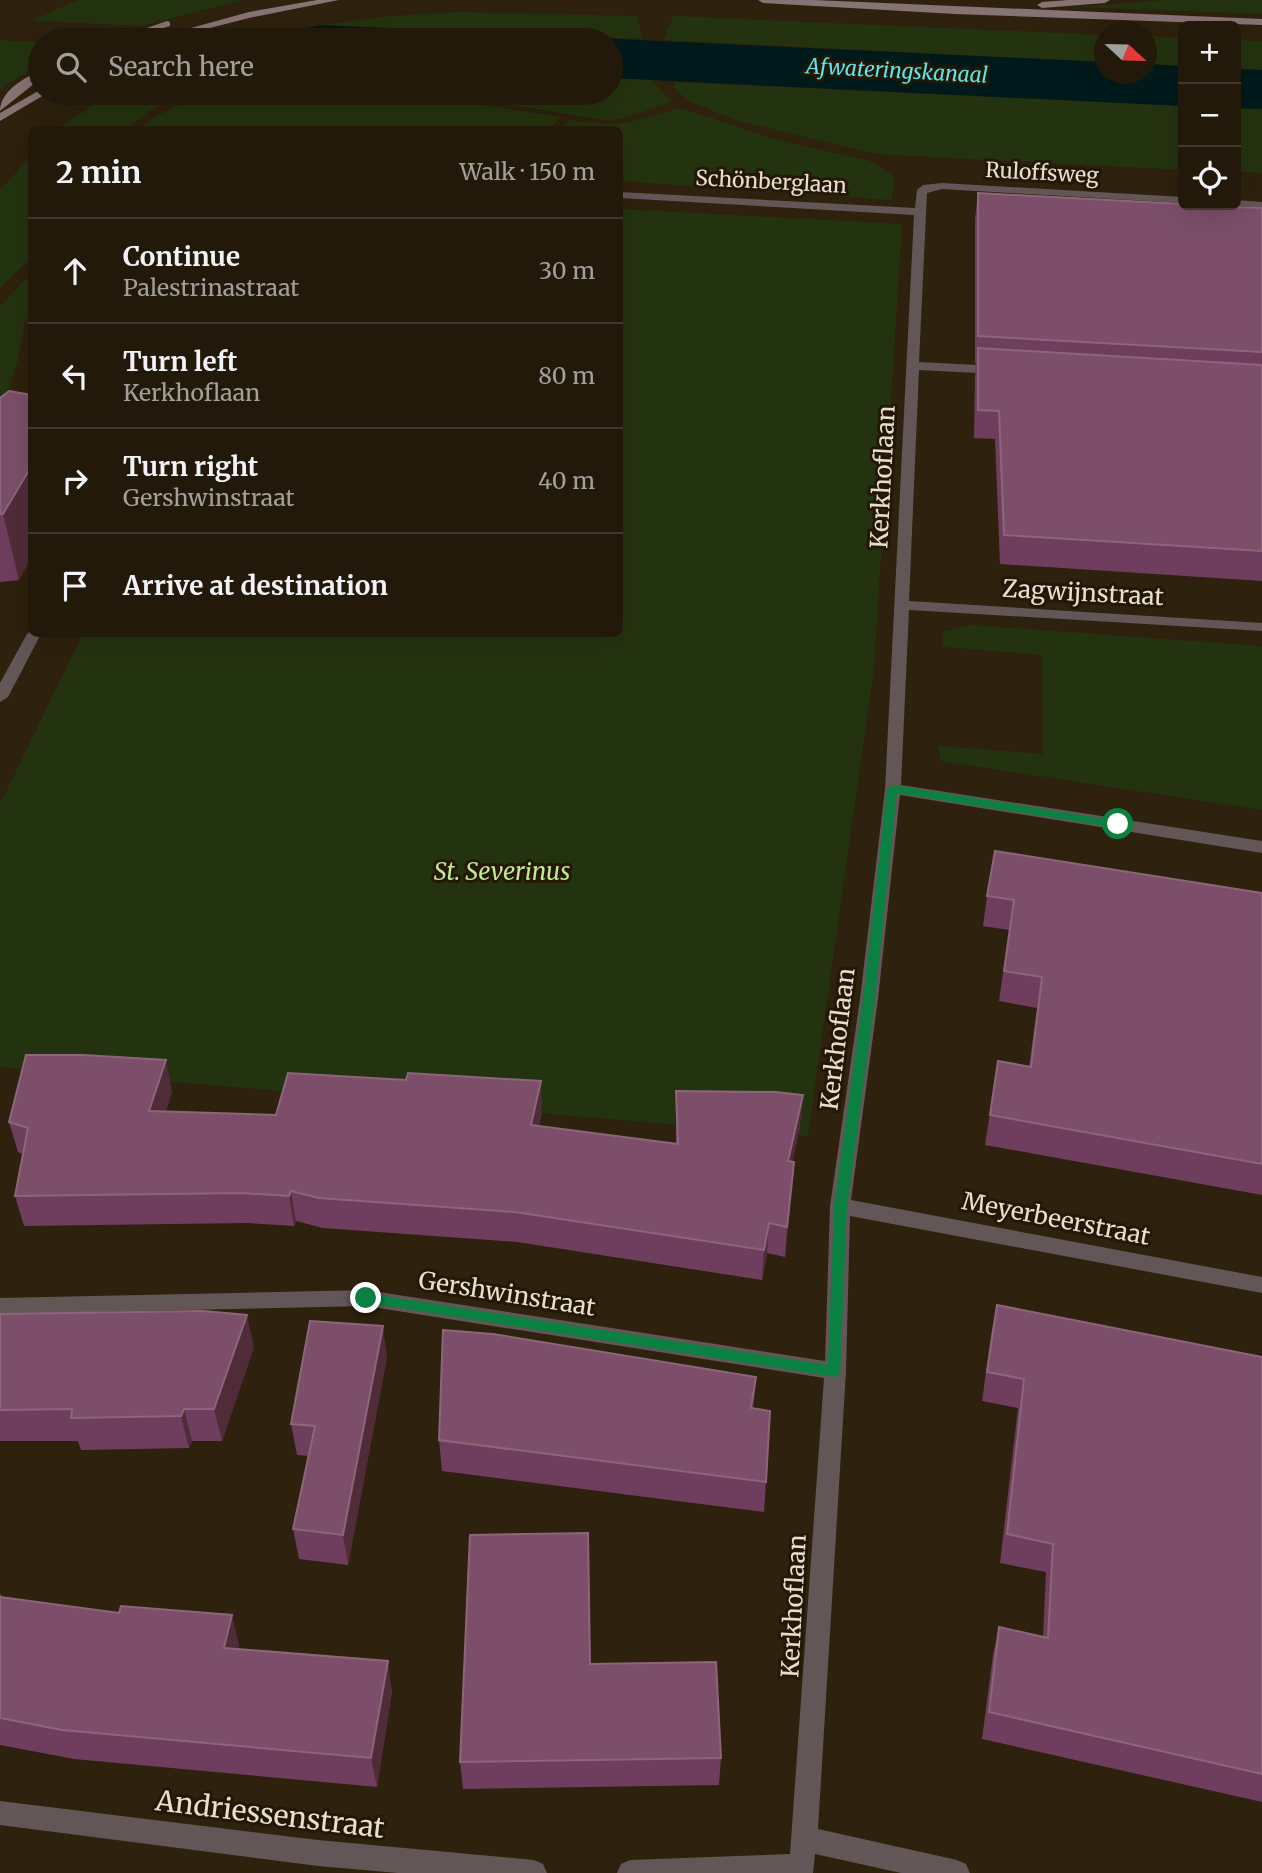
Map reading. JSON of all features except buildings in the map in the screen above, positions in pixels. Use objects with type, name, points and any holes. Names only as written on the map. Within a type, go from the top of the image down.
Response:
[{"type":"main road","points":[[204,15],[272,0]]},
{"type":"main road","points":[[196,28],[249,15],[334,0]]},
{"type":"main road","points":[[763,0],[955,11],[1262,22]]},
{"type":"main road","points":[[955,11],[1105,0]]},
{"type":"main road","points":[[152,28],[180,21]]},
{"type":"main road","points":[[0,107],[9,96],[28,83]]},
{"type":"main road","points":[[0,118],[28,100]]},
{"type":"street","name":"Ruloffsweg","points":[[919,212],[921,192],[928,187],[1178,200]]},
{"type":"street","name":"Schönberglaan","points":[[623,195],[919,212]]},
{"type":"street","points":[[1241,203],[1262,205]]},
{"type":"street","name":"Kerkhoflaan","points":[[800,1869],[805,1839],[835,1371],[840,1206],[869,999],[893,789],[919,212]]},
{"type":"street","points":[[913,366],[1009,371]]},
{"type":"street","name":"Zagwijnstraat","points":[[902,605],[1262,626]]},
{"type":"street","points":[[0,697],[32,637]]},
{"type":"street","points":[[893,789],[1262,847]]},
{"type":"street","name":"Meyerbeerstraat","points":[[840,1206],[1262,1285]]},
{"type":"street","name":"Gershwinstraat","points":[[0,1306],[366,1298],[835,1371]]},
{"type":"street","name":"Andriessenstraat","points":[[0,1813],[318,1853],[534,1873]]},
{"type":"street","points":[[805,1839],[957,1873]]},
{"type":"street","points":[[630,1873],[800,1869]]},
{"type":"green space","points":[[79,0],[241,0],[136,28],[28,22]]},
{"type":"green space","points":[[1164,0],[1262,0],[1262,14],[1075,7]]},
{"type":"green space","points":[[460,12],[637,16],[642,39],[623,38],[623,28],[390,28],[321,25],[390,16]]},
{"type":"green space","points":[[673,16],[1094,35],[1094,62],[664,40]]},
{"type":"green space","points":[[1157,37],[1178,38],[1178,66],[1157,65]]},
{"type":"green space","points":[[0,40],[28,41],[28,72],[0,89]]},
{"type":"green space","points":[[1241,40],[1262,41],[1262,70],[1241,69]]},
{"type":"green space","points":[[623,78],[651,79],[672,102],[621,119],[604,120],[511,105],[623,105]]},
{"type":"green space","points":[[676,82],[1178,106],[1178,170],[876,154],[739,121],[689,101],[674,88]]},
{"type":"green space","points":[[93,105],[161,105],[131,126],[62,126]]},
{"type":"green space","points":[[482,105],[561,117],[553,126],[144,126],[175,107]]},
{"type":"green space","points":[[679,108],[778,140],[870,161],[894,176],[892,200],[623,181],[623,126],[565,126],[570,120],[614,123],[650,117]]},
{"type":"green space","points":[[1241,108],[1262,109],[1262,173],[1241,172]]},
{"type":"green space","points":[[28,159],[28,261],[0,288],[0,190]]},
{"type":"green space","name":"St. Severinus","points":[[623,209],[902,224],[874,668],[808,1136],[0,1067],[0,804],[82,637],[623,637]]},
{"type":"green space","points":[[28,277],[28,318],[25,320],[18,360],[0,415],[0,305]]},
{"type":"green space","points":[[969,625],[1262,646],[1262,810],[940,761],[939,746],[1043,754],[1042,655],[943,647],[942,632]]},
{"type":"water","points":[[321,25],[384,28],[307,28]]},
{"type":"water","name":"Afwateringskanaal","points":[[623,39],[1094,62],[1094,84],[1157,84],[1157,65],[1178,66],[1178,106],[623,79]]},
{"type":"water","points":[[1241,69],[1262,70],[1262,109],[1241,108]]},
{"type":"pier","points":[[0,19],[179,28],[28,28],[28,41],[0,40]]},
{"type":"route","points":[[366,1298],[835,1371],[840,1206],[869,999],[893,789],[1118,824]]}]
